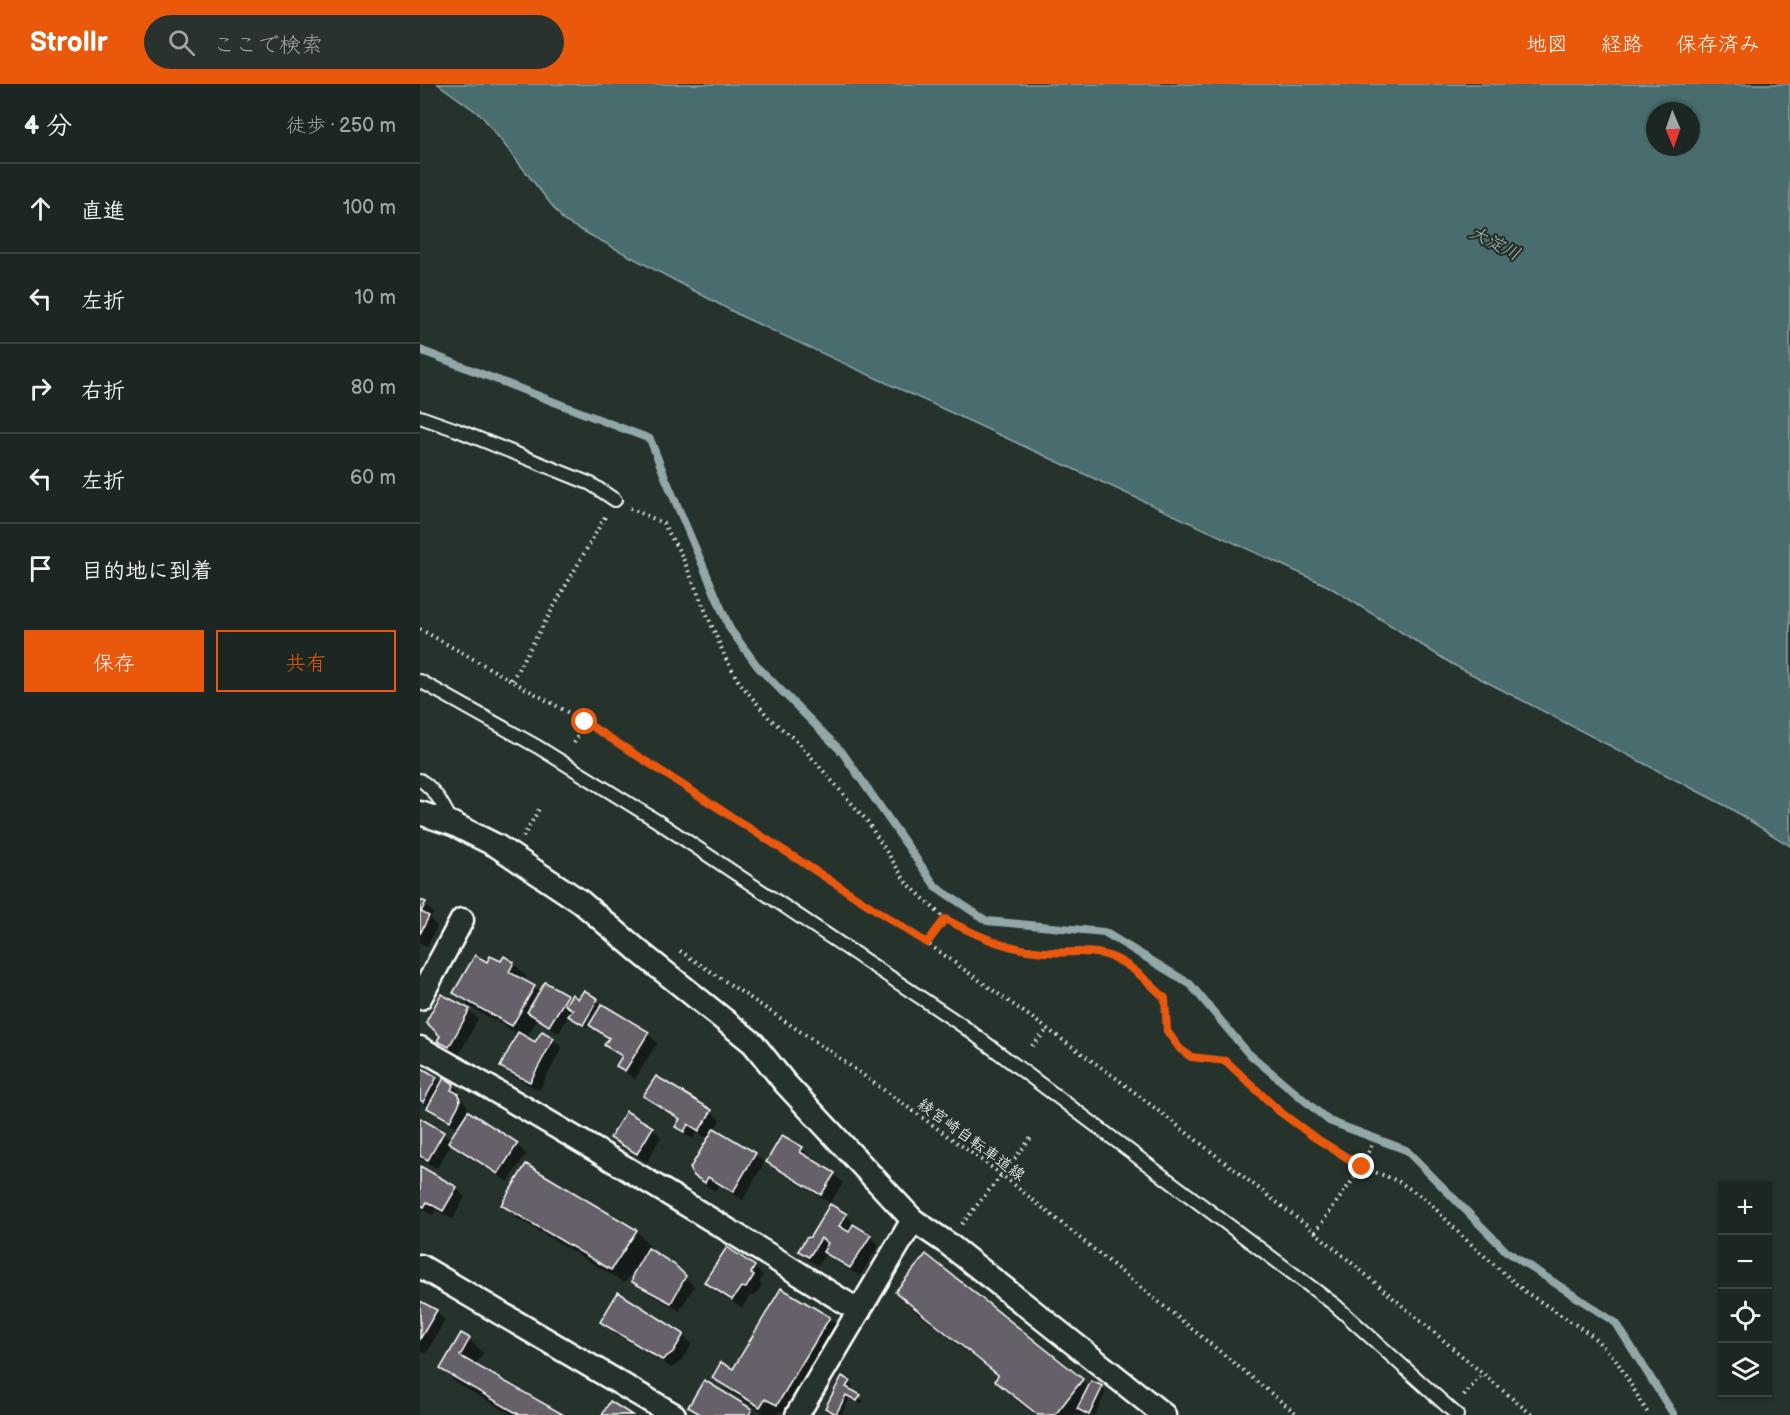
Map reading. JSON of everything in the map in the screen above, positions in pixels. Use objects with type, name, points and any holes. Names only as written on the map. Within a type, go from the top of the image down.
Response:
[{"type":"street","points":[[420,813],[453,824],[497,846],[580,902],[753,1043],[785,1083],[913,1220],[947,1243],[1164,1415]]},
{"type":"street","points":[[420,998],[462,920]]},
{"type":"street","points":[[420,1048],[675,1196],[859,1311]]},
{"type":"street","points":[[797,1415],[913,1220]]},
{"type":"street","points":[[420,1266],[674,1415]]},
{"type":"lane","points":[[420,417],[591,484],[615,500]]},
{"type":"lane","points":[[420,681],[538,747],[657,821],[963,1026],[1335,1305],[1455,1413]]},
{"type":"lane","points":[[420,780],[428,785],[440,799],[453,824]]},
{"type":"path","points":[[512,680],[615,500],[663,523],[682,556],[726,659],[739,682],[770,718],[798,742],[867,821],[906,882],[945,919],[980,937],[1000,944],[1046,952],[1093,952],[1112,957],[1128,965],[1165,998],[1167,1031],[1180,1049],[1191,1057],[1226,1061],[1279,1111],[1314,1137],[1362,1167],[1398,1181],[1428,1201],[1462,1236],[1524,1291],[1590,1334],[1615,1358],[1649,1415]]},
{"type":"path","points":[[420,628],[585,722],[927,943],[1116,1077],[1315,1232],[1532,1415]]},
{"type":"path","points":[[574,743],[585,722]]},
{"type":"path","points":[[523,837],[541,806]]},
{"type":"path","points":[[927,943],[945,919]]},
{"type":"path","name":"綾宮崎自転車道線","points":[[673,946],[828,1050],[1001,1174],[1298,1415]]},
{"type":"path","points":[[1032,1046],[1048,1029]]},
{"type":"path","points":[[947,1243],[1031,1138]]},
{"type":"path","points":[[1315,1232],[1362,1167],[1373,1142]]},
{"type":"path","points":[[1455,1413],[1482,1374]]},
{"type":"water","name":"大淀川","points":[[438,84],[1790,84],[1790,846],[1728,807],[1452,664],[1328,586],[743,317],[564,221],[482,116]]},
{"type":"building","points":[[420,900],[426,902],[421,912],[429,916],[420,934]]},
{"type":"building","points":[[475,955],[487,962],[490,956],[501,961],[504,956],[514,962],[509,972],[535,986],[512,1026],[453,993]]},
{"type":"building","points":[[545,982],[568,995],[549,1026],[527,1012]]},
{"type":"building","points":[[584,990],[598,999],[583,1025],[568,1016],[573,1010],[565,1005],[572,994],[578,999]]},
{"type":"building","points":[[441,994],[470,1009],[449,1047],[437,1041],[440,1036],[426,1022]]},
{"type":"building","points":[[602,1004],[649,1032],[625,1071],[616,1066],[622,1056],[604,1045],[609,1038],[589,1025]]},
{"type":"building","points":[[542,1031],[554,1038],[530,1082],[500,1067],[518,1032],[535,1042]]},
{"type":"building","points":[[420,1067],[437,1077],[423,1102],[420,1100]]},
{"type":"building","points":[[656,1076],[712,1110],[699,1131],[688,1124],[684,1132],[675,1127],[680,1119],[643,1096]]},
{"type":"building","points":[[444,1078],[454,1084],[451,1090],[459,1094],[460,1102],[450,1121],[427,1108]]},
{"type":"building","points":[[468,1111],[518,1143],[498,1174],[448,1142]]},
{"type":"building","points":[[626,1111],[653,1127],[637,1154],[610,1138]]},
{"type":"building","points":[[420,1118],[444,1132],[428,1160],[420,1156]]},
{"type":"building","points":[[714,1128],[756,1153],[733,1192],[708,1177],[705,1183],[694,1176],[690,1168]]},
{"type":"building","points":[[782,1135],[803,1147],[800,1152],[835,1173],[821,1195],[766,1162]]},
{"type":"building","points":[[526,1164],[637,1230],[611,1270],[501,1205]]},
{"type":"building","points":[[420,1166],[457,1187],[443,1211],[427,1202],[424,1207],[420,1205]]},
{"type":"building","points":[[830,1204],[847,1214],[839,1226],[849,1232],[853,1224],[871,1235],[850,1268],[823,1252],[828,1243],[821,1238],[809,1257],[798,1251],[806,1238],[810,1237]]},
{"type":"building","points":[[727,1247],[755,1266],[751,1273],[754,1275],[746,1288],[741,1287],[732,1300],[704,1282]]},
{"type":"building","points":[[648,1248],[675,1265],[686,1276],[671,1303],[632,1282],[633,1274]]},
{"type":"building","points":[[926,1254],[1083,1379],[1055,1415],[1038,1415],[995,1381],[998,1375],[895,1292]]},
{"type":"building","points":[[781,1288],[830,1317],[777,1405],[765,1399],[760,1407],[712,1378],[721,1362],[733,1369]]},
{"type":"building","points":[[618,1292],[684,1334],[673,1352],[662,1360],[600,1322]]},
{"type":"building","points":[[420,1301],[437,1310],[420,1339]]},
{"type":"building","points":[[461,1333],[470,1338],[460,1356],[564,1415],[520,1415],[440,1369]]},
{"type":"building","points":[[842,1376],[850,1381],[846,1387],[861,1395],[857,1401],[846,1395],[836,1414],[825,1408]]},
{"type":"building","points":[[704,1380],[752,1409],[749,1415],[702,1415],[688,1407]]},
{"type":"building","points":[[1091,1381],[1103,1386],[1089,1415],[1077,1409]]},
{"type":"building","points":[[610,1401],[632,1415],[602,1415]]},
{"type":"waterway","points":[[420,350],[650,439],[730,629],[758,667],[842,752],[936,887],[987,921],[1104,932],[1190,984],[1247,1052],[1329,1121],[1406,1150],[1506,1251],[1616,1323],[1674,1415]]},
{"type":"route","points":[[585,722],[927,943],[945,919],[980,937],[1000,944],[1046,952],[1093,952],[1112,957],[1128,965],[1165,998],[1167,1031],[1180,1049],[1191,1057],[1226,1061],[1279,1111],[1314,1137],[1362,1167]]}]
